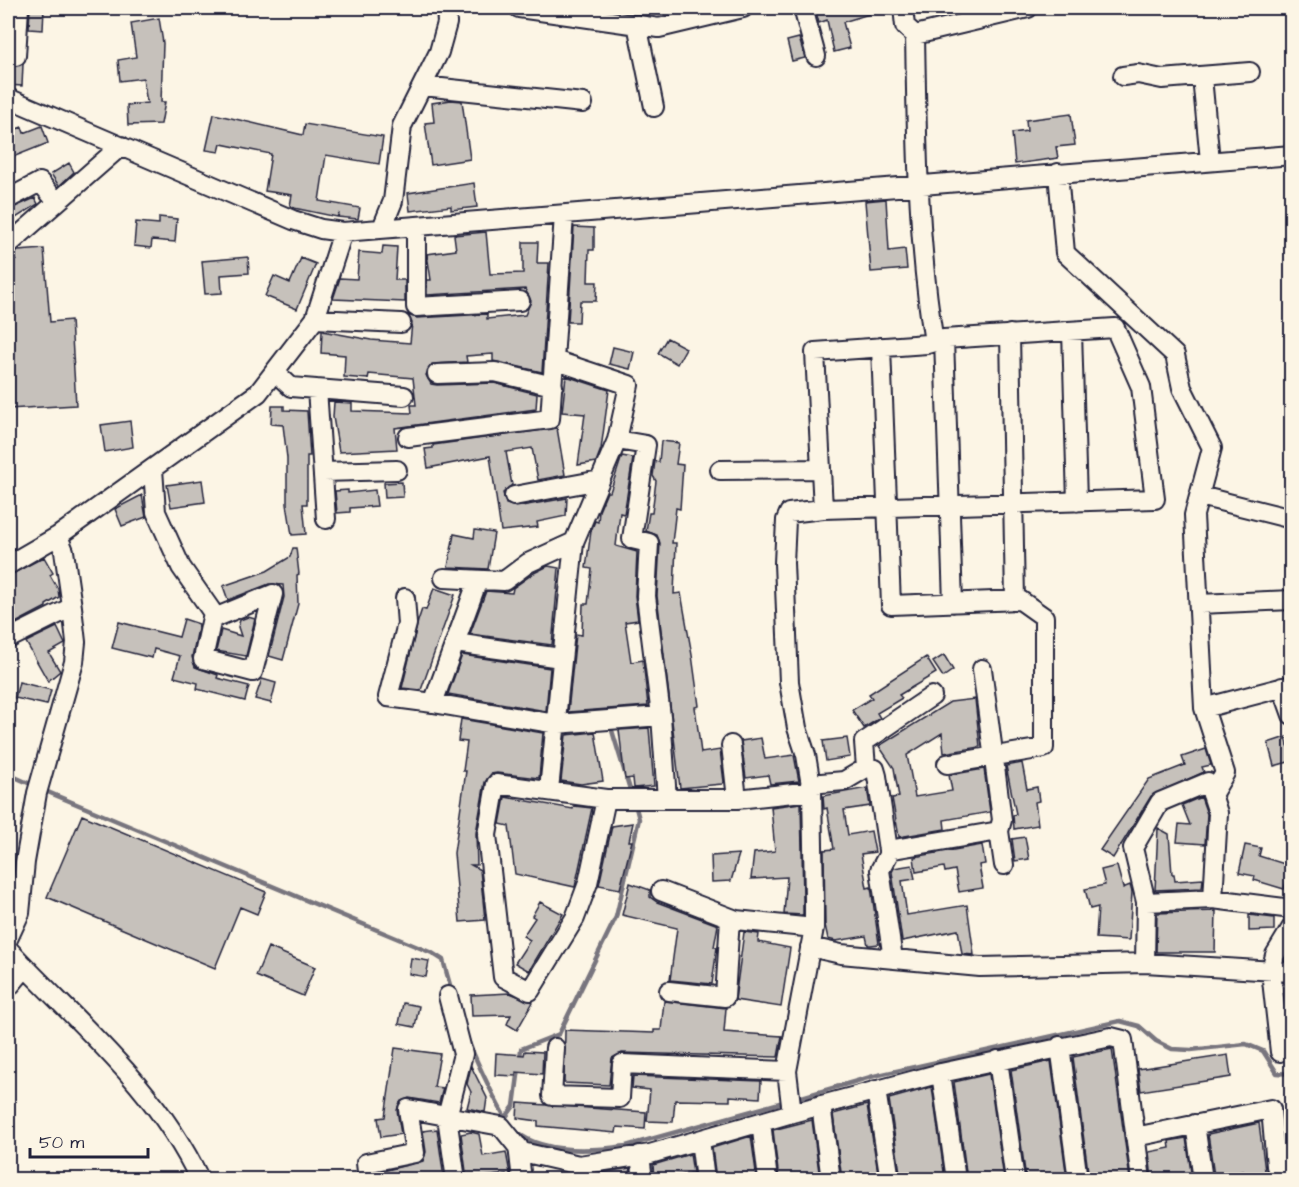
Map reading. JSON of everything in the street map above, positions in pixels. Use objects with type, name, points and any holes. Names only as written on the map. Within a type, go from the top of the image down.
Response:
[{"type":"street","points":[[8,56],[16,56],[19,8]]},
{"type":"street","points":[[382,228],[393,201],[402,126],[440,52],[447,23],[446,8]]},
{"type":"street","points":[[519,8],[659,28],[743,8]]},
{"type":"street","points":[[803,8],[816,56]]},
{"type":"street","points":[[903,8],[905,26],[915,35],[918,185],[925,288],[939,340],[950,507],[953,603]]},
{"type":"street","points":[[915,35],[1028,8]]},
{"type":"street","points":[[637,24],[654,107]]},
{"type":"street","points":[[1123,76],[1138,75],[1162,79],[1250,72]]},
{"type":"street","points":[[1202,77],[1210,161]]},
{"type":"street","points":[[423,86],[583,103]]},
{"type":"street","points":[[8,98],[293,220],[321,229],[343,232],[1292,155]]},
{"type":"street","points":[[8,245],[121,146]]},
{"type":"street","points":[[1059,173],[1065,253],[1175,355],[1182,388],[1212,448],[1194,515],[1204,708],[1225,773],[1212,795]]},
{"type":"street","points":[[8,199],[40,182],[57,202]]},
{"type":"street","points":[[408,437],[550,419],[564,215]]},
{"type":"street","points":[[416,225],[416,307],[520,302]]},
{"type":"street","points":[[8,565],[58,536],[258,393],[276,373],[315,319],[343,232]]},
{"type":"street","points":[[315,319],[401,323]]},
{"type":"street","points":[[791,1104],[787,1071],[814,928],[811,787],[789,682],[784,563],[786,520],[789,513],[823,509],[886,506],[950,507],[1155,499],[1141,387],[1115,328],[1010,334],[815,352],[823,509]]},
{"type":"street","points":[[1072,331],[1077,502]]},
{"type":"street","points":[[1010,334],[1015,600]]},
{"type":"street","points":[[881,347],[891,605],[1020,600],[1044,617],[1044,748],[947,764]]},
{"type":"street","points":[[549,790],[574,542],[616,440],[629,384],[554,360]]},
{"type":"street","points":[[437,374],[495,372],[553,386]]},
{"type":"street","points":[[276,373],[291,387],[404,396]]},
{"type":"street","points":[[317,389],[326,519]]},
{"type":"street","points":[[616,440],[646,445],[632,538],[649,543],[646,596],[661,716],[667,799]]},
{"type":"street","points":[[153,469],[156,512],[181,567],[213,613],[203,659],[254,672],[273,594],[212,619]]},
{"type":"street","points":[[720,470],[820,469]]},
{"type":"street","points":[[323,472],[398,470]]},
{"type":"street","points":[[514,496],[600,480]]},
{"type":"street","points":[[1200,496],[1292,519]]},
{"type":"street","points":[[8,939],[20,914],[25,862],[39,785],[74,662],[76,642],[72,607],[64,551],[58,536]]},
{"type":"street","points":[[444,578],[504,581],[528,563],[574,542]]},
{"type":"street","points":[[433,703],[478,580]]},
{"type":"street","points":[[405,598],[407,624],[388,697],[556,724],[661,716]]},
{"type":"street","points":[[1199,604],[1292,600]]},
{"type":"street","points":[[8,639],[72,607]]},
{"type":"street","points":[[455,643],[561,658]]},
{"type":"street","points":[[982,669],[1002,820],[999,831],[1004,865]]},
{"type":"street","points":[[1204,708],[1287,686],[1292,715]]},
{"type":"street","points":[[866,768],[864,742],[932,696]]},
{"type":"street","points":[[731,745],[737,799]]},
{"type":"street","points":[[606,799],[588,883],[575,918],[530,991],[503,977],[487,835],[496,784],[606,799],[737,799],[844,781],[866,768],[875,769],[888,850],[888,855],[880,870],[893,959]]},
{"type":"street","points":[[1145,963],[1146,902],[1133,849],[1160,802],[1208,782],[1218,813],[1214,899]]},
{"type":"street","points":[[888,850],[999,831]]},
{"type":"street","points":[[661,891],[730,918],[814,928]]},
{"type":"street","points":[[1146,902],[1214,899],[1292,909]]},
{"type":"street","points":[[669,991],[725,997],[730,918]]},
{"type":"street","points":[[1280,1052],[1271,971],[1275,955],[1292,927]]},
{"type":"street","points":[[810,947],[841,954],[980,967],[1145,963],[1292,972]]},
{"type":"street","points":[[8,949],[101,1042],[148,1094],[186,1150],[200,1179]]},
{"type":"street","points":[[8,988],[25,968]]},
{"type":"street","points":[[448,996],[463,1054],[447,1117],[456,1179]]},
{"type":"street","points":[[368,1179],[366,1163],[415,1153],[408,1109],[501,1126],[522,1152],[580,1172],[761,1122],[791,1104],[821,1105],[941,1073],[1111,1037],[1123,1040],[1141,1179]]},
{"type":"street","points":[[1060,1046],[1078,1179]]},
{"type":"street","points":[[555,1048],[552,1096],[620,1098],[622,1064],[787,1071]]},
{"type":"street","points":[[998,1060],[1015,1179]]},
{"type":"street","points":[[941,1073],[956,1179]]},
{"type":"street","points":[[876,1090],[890,1179]]},
{"type":"street","points":[[821,1105],[831,1179]]},
{"type":"street","points":[[1135,1137],[1271,1109],[1276,1166],[1282,1179]]},
{"type":"street","points":[[761,1122],[768,1179]]},
{"type":"street","points":[[1196,1124],[1203,1179]]},
{"type":"street","points":[[700,1140],[705,1179]]},
{"type":"street","points":[[518,1146],[522,1179]]},
{"type":"street","points":[[640,1155],[643,1179]]},
{"type":"building","points":[[30,8],[44,8],[43,30],[29,29]]},
{"type":"building","points":[[815,8],[879,8],[879,11],[843,22],[850,48],[834,52],[827,20],[819,23]]},
{"type":"building","points":[[159,18],[163,43],[161,102],[165,102],[161,124],[128,125],[127,105],[147,103],[143,78],[120,81],[118,60],[136,57],[131,23]]},
{"type":"building","points":[[799,38],[805,58],[792,61],[787,41]]},
{"type":"building","points":[[23,64],[22,86],[8,85],[8,67]]},
{"type":"building","points":[[462,101],[470,159],[431,165],[425,123],[434,122],[432,103]]},
{"type":"building","points":[[214,114],[303,135],[305,124],[383,137],[379,164],[326,155],[319,201],[360,208],[358,219],[338,217],[339,213],[337,217],[294,208],[290,206],[292,195],[265,191],[271,154],[221,144],[219,152],[206,150]]},
{"type":"building","points":[[1071,114],[1075,145],[1056,147],[1058,158],[1015,164],[1012,133],[1027,131],[1026,120]]},
{"type":"building","points":[[42,126],[48,143],[8,159],[8,132],[22,127],[24,133]]},
{"type":"building","points":[[69,163],[74,172],[59,186],[51,174]]},
{"type":"building","points":[[474,183],[477,207],[451,210],[451,206],[410,211],[408,193]]},
{"type":"building","points":[[35,198],[38,204],[8,223],[8,210]]},
{"type":"building","points":[[886,199],[889,251],[905,249],[907,269],[871,272],[865,201]]},
{"type":"building","points":[[159,217],[177,219],[175,242],[152,240],[151,248],[134,246],[136,222],[159,224]]},
{"type":"building","points":[[574,227],[594,228],[594,250],[589,250],[588,282],[597,282],[596,301],[580,301],[579,322],[568,322]]},
{"type":"building","points":[[486,232],[490,274],[523,273],[523,242],[538,242],[537,263],[549,263],[542,372],[493,361],[493,354],[466,356],[467,362],[432,364],[426,375],[431,384],[494,383],[537,394],[536,409],[395,428],[397,449],[339,452],[333,417],[334,402],[352,403],[352,411],[412,413],[411,405],[416,405],[413,378],[369,374],[368,379],[344,377],[345,355],[321,353],[322,331],[371,340],[410,343],[412,323],[408,315],[417,318],[487,314],[487,319],[525,315],[531,301],[525,289],[427,295],[427,280],[431,280],[427,254],[456,250],[454,235]]},
{"type":"building","points":[[383,246],[397,247],[395,280],[405,280],[405,302],[333,299],[340,278],[357,279],[359,252],[382,254]]},
{"type":"building","points":[[44,249],[50,322],[71,320],[76,405],[8,409],[8,261],[16,260],[18,251]]},
{"type":"building","points":[[248,257],[249,273],[221,275],[222,293],[205,294],[202,261]]},
{"type":"building","points":[[301,258],[316,264],[297,309],[265,296],[274,276],[290,283]]},
{"type":"building","points":[[667,338],[686,348],[677,364],[658,353]]},
{"type":"building","points":[[613,347],[634,352],[630,369],[609,364]]},
{"type":"building","points":[[566,376],[609,390],[601,449],[596,462],[578,465],[585,414],[562,412]]},
{"type":"building","points":[[272,406],[284,406],[284,410],[307,411],[310,456],[307,456],[307,504],[303,504],[306,534],[292,535],[287,504],[287,458],[283,425],[271,424]]},
{"type":"building","points":[[130,421],[133,447],[105,452],[101,425]]},
{"type":"building","points":[[557,428],[565,475],[538,480],[532,448],[506,452],[512,485],[503,493],[506,504],[516,507],[567,498],[566,516],[537,522],[538,527],[501,531],[490,456],[428,468],[425,449],[433,448],[433,445]]},
{"type":"building","points":[[661,441],[679,443],[676,464],[683,465],[680,509],[676,508],[672,543],[676,543],[674,594],[681,593],[692,655],[699,706],[695,707],[701,753],[720,750],[724,782],[722,784],[680,788],[657,596],[660,543],[657,535],[646,531],[649,513],[652,513],[656,481],[653,476],[655,461],[659,462]]},
{"type":"building","points":[[622,456],[633,458],[624,514],[620,513],[616,546],[637,552],[635,596],[638,620],[625,622],[631,662],[643,660],[648,706],[568,712],[576,634],[582,635],[583,604],[588,604],[592,569],[586,568],[591,531],[595,521],[598,522],[599,511],[607,492],[610,492]]},
{"type":"building","points":[[202,480],[205,502],[171,507],[167,485]]},
{"type":"building","points":[[402,482],[403,497],[385,498],[384,483]]},
{"type":"building","points":[[348,490],[348,493],[375,490],[377,506],[350,508],[350,512],[337,513],[335,491]]},
{"type":"building","points":[[142,495],[146,517],[122,526],[115,509]]},
{"type":"building","points":[[475,530],[494,533],[488,569],[448,567],[454,534],[474,538]]},
{"type":"building","points":[[293,548],[296,548],[299,574],[297,575],[298,604],[283,660],[269,656],[284,597],[283,585],[269,584],[228,600],[223,586],[267,571],[290,557]]},
{"type":"building","points":[[44,557],[53,573],[50,575],[58,589],[59,597],[46,607],[8,627],[8,576]]},
{"type":"building","points":[[548,566],[559,568],[552,645],[470,634],[486,591],[512,593],[513,588]]},
{"type":"building","points":[[434,588],[455,595],[421,690],[402,688],[418,621],[422,609],[426,610]]},
{"type":"building","points":[[248,617],[255,619],[246,656],[216,651],[221,630],[241,636],[238,627],[240,620]]},
{"type":"building","points":[[184,619],[199,624],[192,657],[195,667],[218,675],[217,678],[249,686],[245,701],[197,689],[198,683],[174,677],[180,656],[154,649],[152,658],[112,648],[119,622],[179,637]]},
{"type":"building","points":[[57,627],[65,644],[49,653],[60,671],[48,681],[26,642]]},
{"type":"building","points":[[462,655],[550,668],[546,711],[448,694]]},
{"type":"building","points":[[944,655],[953,670],[943,677],[933,662]]},
{"type":"building","points":[[926,657],[936,673],[899,695],[902,698],[877,713],[880,718],[864,728],[852,710],[872,698],[869,694]]},
{"type":"building","points":[[262,679],[276,683],[271,703],[255,699]]},
{"type":"building","points":[[19,682],[51,690],[47,705],[15,698]]},
{"type":"building","points":[[975,699],[980,747],[944,753],[942,733],[907,755],[915,797],[952,791],[949,775],[984,769],[990,812],[944,820],[945,829],[899,837],[892,798],[899,797],[894,768],[879,746],[950,702]]},
{"type":"building","points":[[461,719],[543,733],[539,778],[497,773],[491,774],[485,782],[476,833],[477,865],[471,865],[480,870],[485,920],[460,922],[454,853],[466,771],[463,771],[467,742],[458,741]]},
{"type":"building","points":[[649,728],[654,786],[634,788],[633,778],[625,779],[619,730]]},
{"type":"building","points":[[595,732],[603,781],[581,784],[561,781],[566,735]]},
{"type":"building","points":[[1286,737],[1292,761],[1274,766],[1268,743]]},
{"type":"building","points":[[761,738],[765,759],[794,755],[799,781],[770,784],[768,775],[746,778],[741,741]]},
{"type":"building","points":[[847,738],[850,757],[826,761],[823,741]]},
{"type":"building","points":[[1206,749],[1211,765],[1202,767],[1204,772],[1151,796],[1113,858],[1100,850],[1149,779],[1185,765],[1182,757]]},
{"type":"building","points":[[1022,763],[1027,789],[1037,787],[1039,801],[1035,802],[1038,825],[1014,829],[1013,815],[1016,814],[1006,766]]},
{"type":"building","points":[[867,788],[870,806],[844,810],[848,835],[871,831],[875,852],[861,854],[867,888],[871,887],[879,944],[871,945],[868,945],[866,936],[836,941],[828,939],[825,925],[824,850],[834,849],[823,796]]},
{"type":"building","points":[[505,797],[573,809],[574,806],[592,808],[575,887],[515,874],[509,826],[500,824]]},
{"type":"building","points":[[1201,797],[1207,814],[1205,844],[1177,842],[1179,824],[1190,825],[1182,805]]},
{"type":"building","points":[[801,803],[803,915],[784,914],[787,877],[751,879],[754,853],[775,851],[771,807]]},
{"type":"building","points":[[82,815],[266,892],[257,914],[240,907],[215,968],[47,897]]},
{"type":"building","points":[[633,823],[629,841],[632,841],[620,889],[599,885],[612,826]]},
{"type":"building","points":[[1158,828],[1169,834],[1172,874],[1174,874],[1175,881],[1203,879],[1202,888],[1155,890]]},
{"type":"building","points":[[1025,837],[1029,859],[1015,861],[1012,839]]},
{"type":"building","points":[[982,845],[985,864],[979,865],[983,888],[959,892],[955,870],[945,872],[944,867],[916,872],[914,857]]},
{"type":"building","points":[[1245,845],[1261,848],[1259,856],[1291,866],[1284,889],[1254,880],[1255,876],[1239,873]]},
{"type":"building","points":[[739,854],[731,881],[712,882],[711,856]]},
{"type":"building","points":[[912,865],[915,879],[902,881],[907,915],[967,905],[974,955],[962,954],[958,930],[902,941],[892,872],[894,868]]},
{"type":"building","points":[[1117,866],[1123,888],[1130,885],[1132,892],[1129,940],[1096,938],[1098,907],[1090,909],[1085,889],[1105,885],[1101,870]]},
{"type":"building","points":[[630,883],[650,890],[650,897],[657,902],[718,925],[712,984],[670,980],[677,928],[622,915]]},
{"type":"building","points":[[540,902],[563,914],[529,971],[515,963],[530,940],[523,936],[535,918],[532,916]]},
{"type":"building","points":[[1216,911],[1215,952],[1156,952],[1157,913]]},
{"type":"building","points":[[1249,915],[1274,918],[1274,930],[1249,931]]},
{"type":"building","points":[[744,932],[759,934],[758,942],[790,948],[781,1007],[735,1000]]},
{"type":"building","points":[[268,947],[315,967],[303,996],[256,976]]},
{"type":"building","points":[[411,958],[429,961],[426,977],[409,974]]},
{"type":"building","points":[[510,993],[533,1002],[517,1030],[507,1024],[511,1015],[472,1016],[471,995]]},
{"type":"building","points":[[664,1001],[726,1008],[724,1032],[782,1036],[778,1057],[622,1053],[612,1058],[609,1085],[564,1083],[565,1030],[654,1033],[654,1030],[661,1030]]},
{"type":"building","points":[[403,1003],[419,1006],[415,1027],[399,1024]]},
{"type":"building","points":[[395,1048],[440,1054],[434,1087],[443,1088],[439,1103],[409,1098],[401,1101],[397,1110],[401,1134],[381,1137],[378,1118],[385,1117]]},
{"type":"building","points":[[1112,1049],[1130,1179],[1089,1179],[1073,1057]]},
{"type":"building","points":[[525,1051],[543,1052],[542,1074],[516,1072],[516,1076],[495,1075],[496,1053],[524,1055]]},
{"type":"building","points":[[1228,1055],[1231,1077],[1141,1091],[1138,1069]]},
{"type":"building","points":[[1051,1061],[1067,1179],[1026,1179],[1011,1070]]},
{"type":"building","points":[[471,1066],[487,1098],[485,1112],[467,1108],[471,1092],[467,1084]]},
{"type":"building","points":[[989,1074],[1004,1179],[967,1179],[954,1082]]},
{"type":"building","points":[[633,1076],[761,1081],[760,1098],[730,1096],[730,1101],[675,1100],[673,1122],[647,1121],[650,1090],[632,1088]]},
{"type":"building","points":[[932,1087],[945,1179],[916,1179],[916,1177],[901,1179],[889,1099]]},
{"type":"building","points":[[518,1103],[646,1112],[645,1129],[617,1127],[616,1133],[538,1126],[538,1121],[517,1118]]},
{"type":"building","points":[[867,1105],[879,1179],[842,1179],[833,1114]]},
{"type":"building","points":[[812,1120],[819,1172],[796,1175],[796,1179],[779,1179],[773,1130]]},
{"type":"building","points":[[1259,1123],[1266,1179],[1247,1179],[1243,1171],[1214,1176],[1208,1134]]},
{"type":"building","points":[[437,1129],[444,1178],[380,1179],[379,1172],[423,1161],[426,1152],[423,1131]]},
{"type":"building","points":[[471,1132],[479,1134],[483,1156],[506,1152],[511,1179],[506,1179],[506,1174],[467,1179],[461,1134]]},
{"type":"building","points":[[751,1136],[757,1179],[716,1179],[712,1148]]},
{"type":"building","points":[[1186,1138],[1192,1179],[1152,1179],[1149,1152],[1170,1148],[1169,1141]]},
{"type":"building","points":[[690,1154],[693,1173],[672,1176],[672,1179],[654,1179],[653,1165]]},
{"type":"building","points":[[630,1168],[632,1179],[584,1179],[583,1176]]},
{"type":"waterway","points":[[610,724],[632,796]]},
{"type":"waterway","points":[[8,774],[35,786]]},
{"type":"waterway","points":[[43,790],[432,953],[443,960],[452,992]]},
{"type":"waterway","points":[[520,1059],[521,1049],[559,1034],[616,917],[639,819],[635,804]]},
{"type":"waterway","points":[[795,1099],[874,1076],[1120,1021],[1139,1026],[1156,1041],[1172,1049],[1191,1050],[1246,1044],[1263,1051],[1277,1073],[1292,1074]]},
{"type":"waterway","points":[[468,1040],[509,1124],[525,1138],[553,1147],[583,1150],[626,1146],[787,1101]]},
{"type":"waterway","points":[[506,1117],[514,1106],[519,1068]]}]
